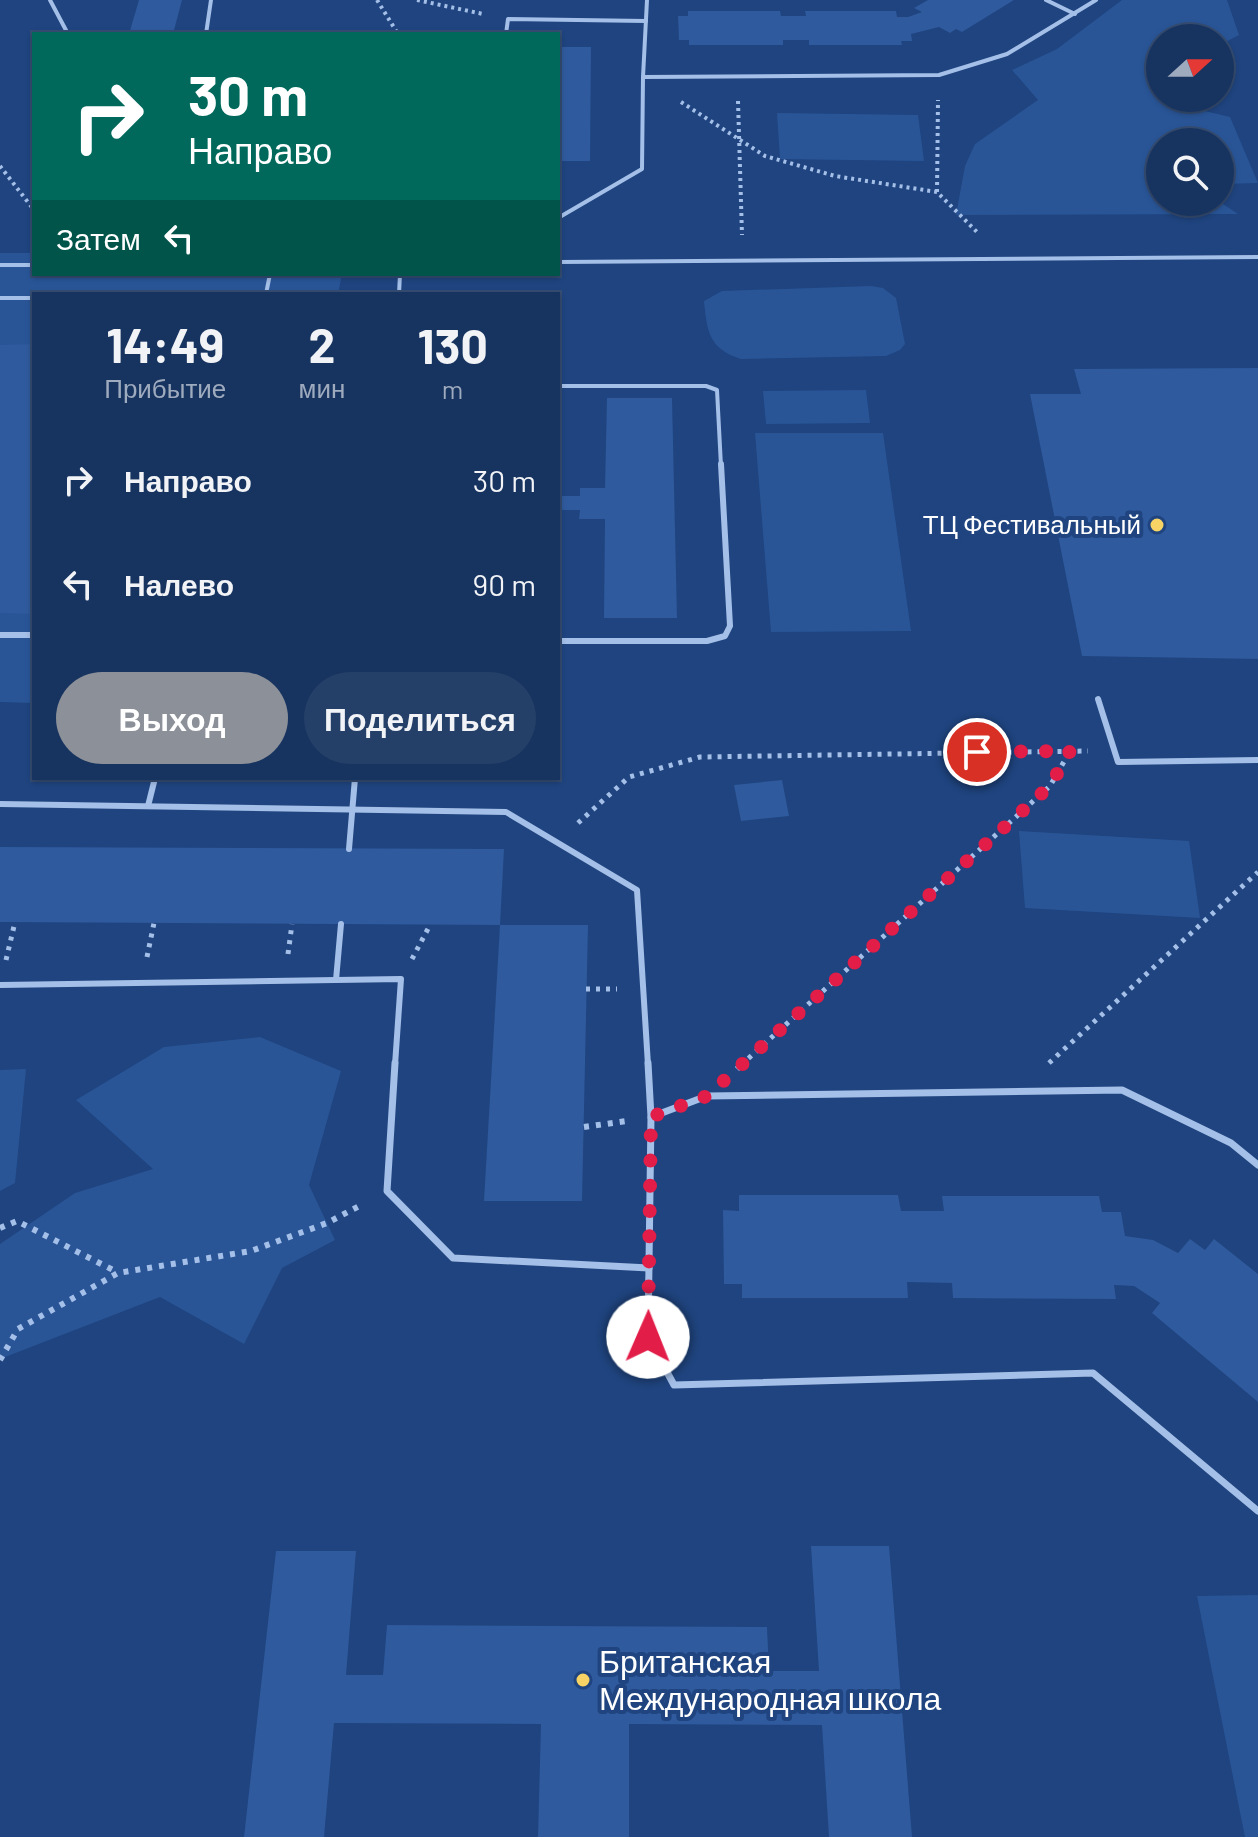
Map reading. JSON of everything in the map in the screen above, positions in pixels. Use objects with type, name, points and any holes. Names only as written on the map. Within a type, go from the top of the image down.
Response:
[{"type":"lane","points":[[50,0],[67,32]]},
{"type":"lane","points":[[206,32],[211,0]]},
{"type":"lane","points":[[560,217],[642,169],[647,0]]},
{"type":"lane","points":[[1046,0],[1075,14]]},
{"type":"lane","points":[[643,77],[939,75],[1007,54],[1096,0]]},
{"type":"lane","points":[[506,32],[508,19],[646,21]]},
{"type":"lane","points":[[560,262],[1258,257]]},
{"type":"lane","points":[[0,265],[32,265]]},
{"type":"lane","points":[[0,298],[32,298]]},
{"type":"lane","points":[[560,386],[706,386],[717,390],[730,626],[725,636],[707,641],[560,641]]},
{"type":"lane","points":[[0,635],[32,635]]},
{"type":"lane","points":[[1098,699],[1118,762],[1258,760]]},
{"type":"lane","points":[[148,806],[154,780]]},
{"type":"lane","points":[[349,849],[355,780]]},
{"type":"lane","points":[[0,804],[506,812],[637,890],[651,1117],[648,1337],[674,1385],[1093,1373],[1258,1511]]},
{"type":"lane","points":[[336,980],[341,924]]},
{"type":"lane","points":[[0,985],[401,979],[387,1191],[453,1258],[649,1268]]},
{"type":"lane","points":[[651,1117],[707,1096],[1122,1090],[1231,1143],[1258,1165]]},
{"type":"path","points":[[377,0],[397,32]]},
{"type":"path","points":[[417,0],[508,19]]},
{"type":"path","points":[[937,192],[939,75]]},
{"type":"path","points":[[643,77],[765,156],[835,176],[937,192],[1003,259]]},
{"type":"path","points":[[738,77],[742,260]]},
{"type":"path","points":[[0,166],[32,207]]},
{"type":"path","points":[[557,843],[629,777],[700,757],[1114,750]]},
{"type":"path","points":[[707,1096],[1050,786],[1070,751]]},
{"type":"path","points":[[1018,1091],[1258,872]]},
{"type":"path","points":[[4,968],[15,922]]},
{"type":"path","points":[[401,979],[430,925]]},
{"type":"path","points":[[584,1127],[651,1117]]},
{"type":"path","points":[[0,1360],[18,1329],[118,1273],[251,1251],[327,1223],[387,1191]]},
{"type":"path","points":[[0,1228],[17,1221],[118,1273]]},
{"type":"shaded area","points":[[1122,0],[1227,0],[1239,35],[1234,38],[1234,24],[1146,24],[1146,112],[1209,112],[1230,117],[1258,183],[1234,184],[1234,128],[1146,128],[1146,214],[956,215],[965,166],[975,144],[1038,100],[1012,70],[1057,49]]},
{"type":"shaded area","points":[[777,113],[918,115],[924,161],[780,159]]},
{"type":"shaded area","points":[[0,253],[32,253],[32,276],[342,276],[338,292],[32,292],[32,703],[0,702]]},
{"type":"shaded area","points":[[883,288],[896,298],[905,344],[900,350],[886,356],[741,359],[716,344],[707,322],[704,301],[722,291]]},
{"type":"shaded area","points":[[866,390],[870,423],[766,424],[763,391]]},
{"type":"shaded area","points":[[755,433],[883,433],[911,631],[771,632]]},
{"type":"shaded area","points":[[1019,831],[1189,841],[1200,918],[1025,908]]},
{"type":"shaded area","points":[[260,1037],[341,1071],[309,1185],[335,1240],[282,1268],[244,1344],[160,1297],[0,1359],[0,1244],[75,1193],[153,1169],[76,1100],[164,1047]]},
{"type":"shaded area","points":[[26,1069],[15,1183],[0,1191],[0,1070]]},
{"type":"shaded area","points":[[1258,1595],[1258,1837],[1245,1837],[1197,1596]]},
{"type":"building","points":[[139,0],[182,0],[174,32],[130,32]]},
{"type":"building","points":[[928,0],[1014,0],[962,32],[956,29],[950,33],[939,27],[911,34],[912,41],[901,41],[902,45],[809,45],[809,40],[783,40],[783,45],[689,45],[689,40],[679,40],[678,16],[688,16],[688,11],[780,11],[781,16],[806,16],[805,11],[896,11],[897,17],[908,17],[922,12],[914,8]]},
{"type":"building","points":[[560,47],[591,47],[590,161],[560,161]]},
{"type":"building","points":[[32,344],[32,614],[0,613],[0,345]]},
{"type":"building","name":"ТЦ Фестивальный","points":[[1258,368],[1258,659],[1082,656],[1030,394],[1081,394],[1074,369]]},
{"type":"building","points":[[607,398],[672,398],[677,618],[604,618],[605,519],[579,519],[580,510],[560,510],[560,496],[580,496],[580,488],[605,488]]},
{"type":"building","points":[[782,780],[789,816],[741,821],[734,785]]},
{"type":"building","points":[[0,847],[504,849],[500,925],[0,922]]},
{"type":"building","points":[[500,925],[588,925],[582,1201],[484,1201]]},
{"type":"building","points":[[739,1195],[898,1195],[901,1211],[944,1211],[942,1196],[1099,1196],[1102,1212],[1121,1212],[1125,1236],[1153,1240],[1178,1253],[1190,1239],[1205,1250],[1214,1239],[1258,1274],[1258,1402],[1152,1313],[1160,1303],[1134,1286],[1114,1285],[1116,1299],[953,1298],[952,1283],[907,1282],[908,1298],[742,1298],[742,1284],[724,1284],[723,1210],[739,1211]]},
{"type":"building","points":[[811,1546],[889,1546],[912,1837],[829,1837],[822,1725],[629,1724],[629,1837],[538,1837],[541,1724],[334,1723],[324,1837],[244,1837],[276,1551],[356,1551],[346,1675],[383,1675],[387,1625],[767,1627],[769,1671],[819,1671]]},
{"type":"place","name":"ТЦ Фестивальный","points":[[1157,525]]},
{"type":"place","name":"Британская Международная школа","points":[[583,1680]]},
{"type":"route","points":[[648,1337],[651,1117],[707,1096],[1050,786],[1070,751],[977,752]]}]
